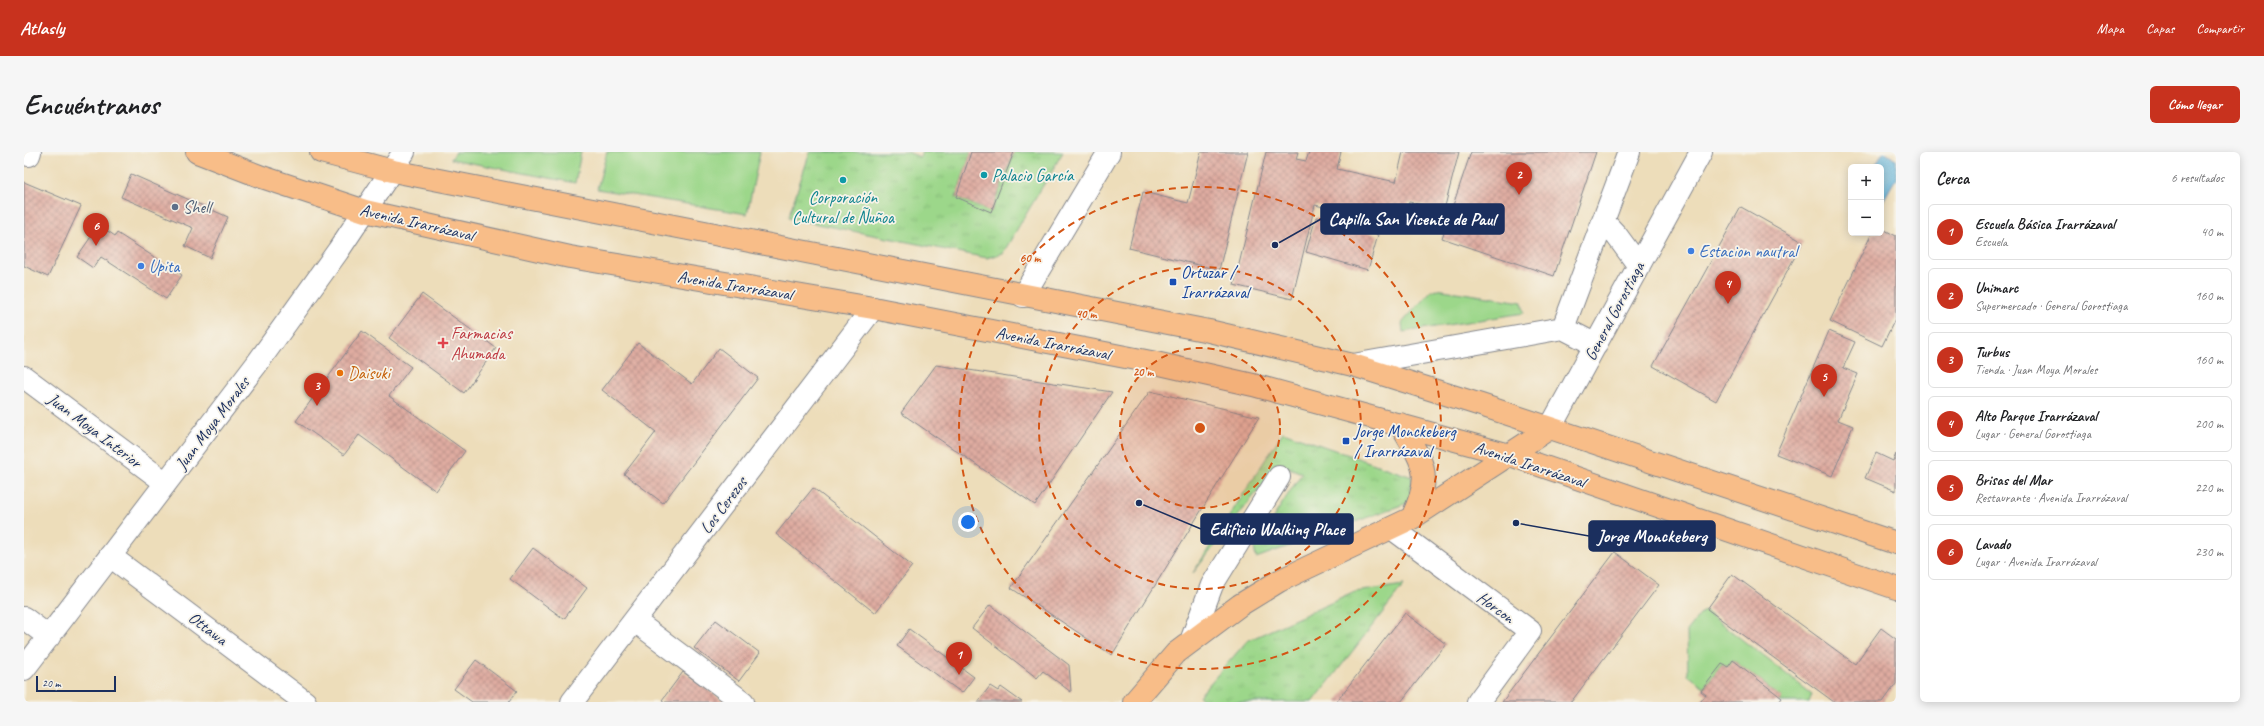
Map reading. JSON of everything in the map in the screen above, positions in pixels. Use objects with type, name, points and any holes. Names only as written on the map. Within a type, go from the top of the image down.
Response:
[{"type":"main road","name":"Avenida Irarrázaval","points":[[197,152],[262,177],[365,211],[570,257],[873,308],[1158,363],[1253,385],[1510,455],[1896,588]]},
{"type":"main road","points":[[321,152],[393,171],[1023,296],[1209,331],[1353,365],[1550,428],[1896,543]]},
{"type":"main road","points":[[1400,424],[1422,460],[1424,490],[1412,518]]},
{"type":"main road","name":"General Gorostiaga","points":[[1134,702],[1160,670],[1191,641],[1240,605],[1278,581],[1393,529],[1550,428]]},
{"type":"street","name":"Juan Moya Morales","points":[[24,669],[256,366],[393,171],[404,152]]},
{"type":"street","points":[[1023,296],[1110,152]]},
{"type":"street","points":[[1563,328],[1629,152]]},
{"type":"street","name":"General Gorostiaga","points":[[1550,428],[1701,152]]},
{"type":"street","points":[[1603,221],[1617,236],[1639,266]]},
{"type":"street","name":"Los Cerezos","points":[[572,702],[873,308]]},
{"type":"street","points":[[1353,365],[1563,328],[1596,345]]},
{"type":"street","name":"Juan Moya Interior","points":[[24,377],[166,483]]},
{"type":"street","points":[[1191,641],[1212,585],[1279,477]]},
{"type":"street","name":"Horcon","points":[[1393,529],[1530,631],[1478,702]]},
{"type":"street","name":"Ottawa","points":[[110,556],[305,702]]},
{"type":"street","points":[[24,618],[49,637]]},
{"type":"street","points":[[635,621],[743,702]]},
{"type":"green space","points":[[456,152],[581,152],[575,183],[451,159]]},
{"type":"green space","points":[[607,152],[760,152],[747,214],[597,189]]},
{"type":"green space","points":[[810,152],[907,152],[920,157],[922,152],[968,152],[971,153],[956,197],[991,212],[1014,152],[1063,152],[1003,253],[987,258],[788,218]]},
{"type":"green space","points":[[1436,289],[1522,302],[1524,313],[1403,332],[1402,323],[1431,291]]},
{"type":"green space","points":[[1283,432],[1412,477],[1410,502],[1256,558],[1254,547],[1302,473],[1279,464],[1193,573]]},
{"type":"green space","points":[[1404,585],[1313,702],[1206,702],[1199,696],[1247,641],[1355,592]]},
{"type":"green space","points":[[1704,610],[1812,694],[1809,702],[1779,702],[1782,698],[1733,660],[1728,667],[1722,664],[1704,687],[1688,675],[1687,631]]},
{"type":"water","points":[[1883,152],[1896,159],[1896,178],[1884,199],[1884,164],[1876,164]]},
{"type":"building","name":"Palacio García","points":[[971,152],[1014,152],[991,212],[956,197]]},
{"type":"building","points":[[1201,152],[1248,152],[1219,270],[1129,248],[1143,192],[1188,203]]},
{"type":"building","points":[[1266,152],[1298,152],[1296,159],[1306,161],[1309,152],[1341,152],[1337,169],[1396,182],[1403,152],[1459,152],[1444,210],[1409,202],[1404,226],[1315,205],[1292,299],[1234,285]]},
{"type":"building","points":[[1471,152],[1596,152],[1554,276],[1442,238]]},
{"type":"building","name":"Shell","points":[[131,174],[228,217],[210,258],[185,246],[193,228],[121,197]]},
{"type":"building","points":[[24,182],[81,206],[48,277],[24,266]]},
{"type":"building","points":[[1741,207],[1803,242],[1716,401],[1653,366]]},
{"type":"building","points":[[1316,217],[1378,235],[1368,270],[1306,252]]},
{"type":"building","name":"Upita","points":[[99,225],[115,236],[117,233],[182,275],[166,299],[101,257],[93,268],[77,257]]},
{"type":"building","points":[[1884,230],[1896,236],[1896,317],[1882,346],[1830,321],[1871,236],[1884,236]]},
{"type":"building","name":"Farmacias Ahumada","points":[[422,294],[496,348],[464,393],[389,338]]},
{"type":"building","points":[[362,331],[411,367],[389,396],[465,451],[436,491],[359,435],[344,455],[296,421]]},
{"type":"building","points":[[1829,331],[1855,342],[1843,368],[1858,374],[1838,420],[1853,426],[1832,476],[1776,454]]},
{"type":"building","points":[[638,343],[692,384],[719,348],[758,378],[663,503],[624,474],[656,432],[602,390]]},
{"type":"building","points":[[936,365],[1112,392],[1035,505],[901,413]]},
{"type":"building","points":[[1150,391],[1259,417],[1112,655],[1011,588]]},
{"type":"building","points":[[1876,453],[1893,461],[1896,454],[1896,491],[1865,478]]},
{"type":"building","points":[[813,488],[912,566],[875,613],[776,534]]},
{"type":"building","points":[[533,548],[587,588],[564,619],[510,579]]},
{"type":"building","points":[[1615,552],[1659,585],[1571,702],[1502,702]]},
{"type":"building","points":[[1732,574],[1855,664],[1881,628],[1896,639],[1896,684],[1883,702],[1834,702],[1707,609]]},
{"type":"building","points":[[990,605],[1069,665],[1071,692],[1043,671],[1037,678],[972,628]]},
{"type":"building","points":[[1405,613],[1446,644],[1401,702],[1336,702]]},
{"type":"building","points":[[716,620],[760,653],[739,681],[694,648]]},
{"type":"building","points":[[909,629],[974,677],[962,693],[897,646]]},
{"type":"building","points":[[476,660],[517,691],[509,702],[472,702],[454,689]]},
{"type":"building","points":[[1733,660],[1782,698],[1779,702],[1700,702],[1706,695],[1701,691],[1722,664],[1728,667]]},
{"type":"building","points":[[683,672],[725,702],[665,702],[662,700]]},
{"type":"building","points":[[990,686],[998,691],[1001,687],[1022,702],[978,702]]},
{"type":"place","name":"Palacio García","points":[[984,175]]},
{"type":"place","name":"Corporación Cultural de Ñuñoa","points":[[843,180]]},
{"type":"place","name":"Unimarc","points":[[1519,195]]},
{"type":"place","name":"Shell","points":[[175,207]]},
{"type":"place","name":"Capilla San Vicente de Paul","points":[[1275,245]]},
{"type":"place","name":"Lavado","points":[[96,246]]},
{"type":"place","name":"Estacion nautral","points":[[1691,251]]},
{"type":"place","name":"Upita","points":[[141,266]]},
{"type":"place","name":"Ortuzar / Irarrázaval","points":[[1173,282]]},
{"type":"place","name":"Alto Parque Irarrázaval","points":[[1728,304]]},
{"type":"place","name":"Farmacias Ahumada","points":[[443,343]]},
{"type":"place","name":"Daisuki","points":[[340,373]]},
{"type":"place","name":"Brisas del Mar","points":[[1824,397]]},
{"type":"place","name":"Turbus","points":[[317,406]]},
{"type":"place","name":"Jorge Monckeberg / Irarrázaval","points":[[1346,441]]},
{"type":"place","name":"Edificio Walking Place","points":[[1139,503]]},
{"type":"place","name":"Jorge Monckeberg","points":[[1516,523]]},
{"type":"place","name":"Escuela Básica Irarrázaval","points":[[959,675]]}]
